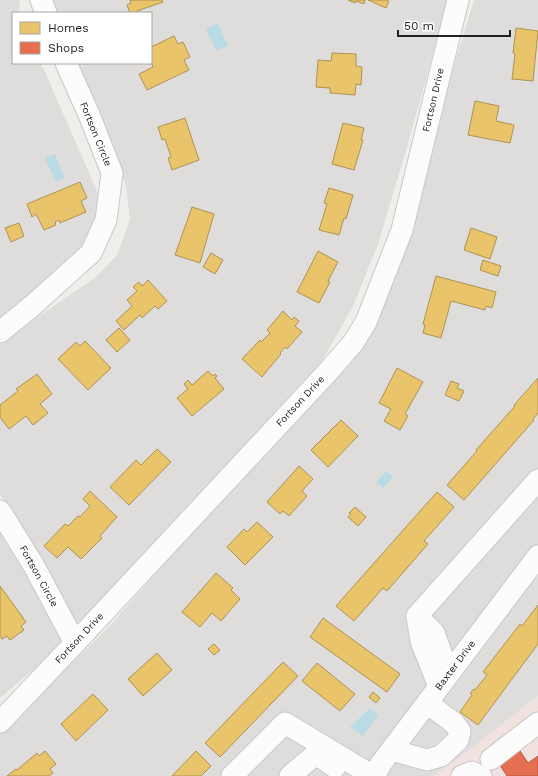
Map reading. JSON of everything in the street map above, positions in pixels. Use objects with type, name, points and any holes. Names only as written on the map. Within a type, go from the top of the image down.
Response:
[{"type":"street","points":[[41,0],[46,12]]},
{"type":"street","name":"Fortson Drive","points":[[0,722],[325,375],[353,343],[366,322],[402,230],[458,0]]},
{"type":"street","name":"Fortson Circle","points":[[0,332],[32,306],[91,253],[106,220],[112,173],[90,117],[66,64]]},
{"type":"street","points":[[444,680],[434,633],[417,616],[538,480]]},
{"type":"street","name":"Fortson Circle","points":[[0,510],[34,566],[75,643]]},
{"type":"street","name":"Baxter Drive","points":[[374,776],[380,765],[538,556]]},
{"type":"street","points":[[394,747],[402,752],[427,760],[441,756],[458,740],[460,731],[454,723],[427,704]]},
{"type":"street","points":[[232,776],[285,723],[320,750],[349,776]]},
{"type":"street","points":[[462,776],[486,768],[538,723]]},
{"type":"street","points":[[320,750],[374,776]]},
{"type":"street","points":[[290,776],[320,750]]},
{"type":"shaded area","points":[[0,0],[20,0],[19,12],[12,12],[12,64],[41,64],[104,207],[90,250],[0,321]]},
{"type":"shaded area","points":[[51,0],[448,0],[378,244],[353,306],[322,361],[213,483],[85,621],[78,622],[71,617],[38,556],[0,495],[0,345],[96,277],[117,255],[130,219],[126,186],[77,64],[152,64],[152,12],[57,12]]},
{"type":"shaded area","points":[[474,0],[538,0],[538,696],[467,752],[433,776],[0,776],[0,734],[106,630],[322,385],[383,300]]},
{"type":"shaded area","points":[[0,528],[52,615],[63,640],[62,645],[0,698]]},
{"type":"shaded area","points":[[538,696],[538,776],[433,776],[467,752]]},
{"type":"water","points":[[218,23],[228,46],[216,51],[206,29]]},
{"type":"water","points":[[55,154],[65,178],[56,182],[45,158]]},
{"type":"water","points":[[386,471],[393,477],[383,488],[376,482]]},
{"type":"water","points":[[370,708],[378,715],[363,736],[350,727]]},
{"type":"building: Homes","points":[[130,0],[162,0],[163,2],[138,12],[130,12],[127,5],[131,3]]},
{"type":"building: Homes","points":[[348,0],[365,0],[364,4],[356,1],[355,3]]},
{"type":"building: Homes","points":[[368,0],[387,0],[389,1],[386,8]]},
{"type":"building: Homes","points":[[516,28],[538,31],[533,81],[512,79]]},
{"type":"building: Homes","points":[[174,36],[178,44],[183,42],[190,57],[184,60],[189,70],[147,90],[139,74],[153,67],[152,47]]},
{"type":"building: Homes","points":[[332,53],[356,54],[356,66],[362,67],[361,85],[356,84],[355,95],[330,93],[330,88],[316,87],[318,60],[331,61]]},
{"type":"building: Homes","points":[[475,101],[499,106],[496,121],[514,125],[510,143],[468,135]]},
{"type":"building: Homes","points":[[185,118],[199,160],[172,170],[168,158],[171,157],[165,139],[162,140],[158,127]]},
{"type":"building: Homes","points":[[343,123],[364,128],[361,140],[363,140],[354,170],[332,164]]},
{"type":"building: Homes","points":[[80,182],[87,198],[81,201],[86,212],[60,223],[59,220],[55,222],[56,225],[44,230],[36,214],[32,217],[27,204]]},
{"type":"building: Homes","points":[[329,188],[353,195],[346,219],[344,218],[339,235],[319,230],[327,204],[324,203]]},
{"type":"building: Homes","points":[[192,207],[214,214],[200,263],[175,255]]},
{"type":"building: Homes","points":[[19,223],[24,236],[11,242],[5,228]]},
{"type":"building: Homes","points":[[471,228],[497,237],[490,259],[464,250]]},
{"type":"building: Homes","points":[[318,251],[338,262],[319,303],[297,292]]},
{"type":"building: Homes","points":[[211,253],[223,260],[215,274],[203,267]]},
{"type":"building: Homes","points":[[483,260],[501,266],[498,276],[480,270]]},
{"type":"building: Homes","points":[[436,276],[496,292],[492,308],[486,306],[485,310],[451,301],[441,338],[423,333],[425,325],[423,324]]},
{"type":"building: Homes","points":[[148,280],[167,301],[158,309],[155,306],[142,318],[140,315],[124,330],[116,321],[132,306],[127,300],[137,291],[133,287],[139,282],[142,286]]},
{"type":"building: Homes","points":[[283,311],[292,320],[294,317],[299,321],[295,326],[302,332],[287,349],[285,347],[262,377],[242,359],[260,340],[261,342],[270,333],[267,330]]},
{"type":"building: Homes","points":[[119,328],[130,340],[117,352],[106,340]]},
{"type":"building: Homes","points":[[85,341],[111,368],[88,390],[58,359],[76,342],[80,346]]},
{"type":"building: Homes","points":[[397,368],[423,382],[405,414],[408,416],[400,430],[384,421],[391,409],[379,403]]},
{"type":"building: Homes","points":[[208,371],[213,376],[215,374],[217,376],[215,378],[224,389],[192,416],[177,398],[188,389],[184,384],[188,380],[192,385]]},
{"type":"building: Homes","points":[[37,374],[52,394],[40,404],[48,413],[33,425],[26,416],[9,429],[0,417],[0,405],[18,391],[16,389]]},
{"type":"building: Homes","points":[[538,378],[538,413],[533,419],[534,420],[464,500],[447,485]]},
{"type":"building: Homes","points":[[451,381],[459,384],[457,388],[464,391],[459,401],[445,395]]},
{"type":"building: Homes","points":[[341,420],[358,436],[328,467],[311,450]]},
{"type":"building: Homes","points":[[157,449],[171,462],[129,505],[110,487],[136,460],[141,465]]},
{"type":"building: Homes","points":[[299,466],[313,479],[302,491],[307,496],[289,516],[283,511],[280,514],[267,502]]},
{"type":"building: Homes","points":[[90,491],[117,517],[100,536],[102,538],[81,559],[68,547],[57,558],[44,546],[65,524],[68,526],[78,516],[80,517],[90,506],[83,499]]},
{"type":"building: Homes","points":[[437,492],[454,507],[424,541],[428,544],[387,591],[383,588],[354,621],[336,606]]},
{"type":"building: Homes","points":[[355,507],[366,517],[358,526],[348,517],[351,514],[349,513]]},
{"type":"building: Homes","points":[[257,522],[273,537],[245,565],[227,547],[244,529],[247,532]]},
{"type":"building: Homes","points":[[216,573],[233,588],[231,590],[240,599],[221,621],[212,613],[200,627],[182,612]]},
{"type":"building: Homes","points":[[0,586],[26,622],[21,626],[24,630],[10,640],[7,636],[2,639],[0,636]]},
{"type":"building: Homes","points":[[538,605],[538,644],[478,725],[460,712],[472,695],[470,693],[474,689],[475,690],[487,675],[483,672],[520,624],[522,626]]},
{"type":"building: Homes","points":[[323,618],[400,674],[387,692],[310,637]]},
{"type":"building: Homes","points":[[214,644],[220,650],[214,655],[208,649]]},
{"type":"building: Homes","points":[[157,653],[172,670],[143,696],[128,679]]},
{"type":"building: Homes","points":[[283,662],[298,676],[220,757],[205,743]]},
{"type":"building: Homes","points":[[317,663],[355,694],[340,711],[302,681]]},
{"type":"building: Homes","points":[[373,692],[380,698],[376,703],[369,697]]},
{"type":"building: Homes","points":[[93,694],[108,710],[76,741],[61,724]]},
{"type":"building: Homes","points":[[45,751],[56,764],[50,769],[53,773],[49,776],[7,776],[16,769],[17,770],[37,753],[39,756]]},
{"type":"building: Homes","points":[[196,751],[211,766],[201,776],[172,776]]},
{"type":"building: Shops","points":[[520,751],[528,763],[538,756],[538,776],[507,776],[500,765]]}]
